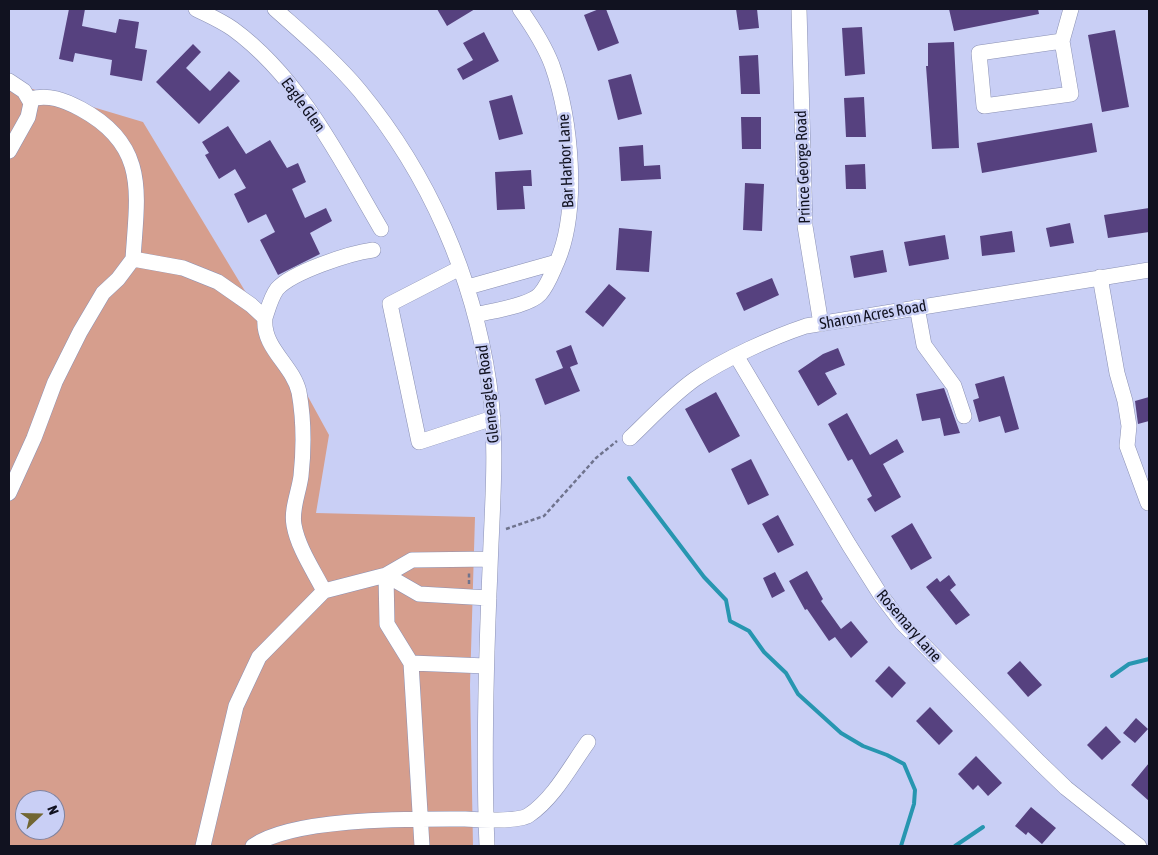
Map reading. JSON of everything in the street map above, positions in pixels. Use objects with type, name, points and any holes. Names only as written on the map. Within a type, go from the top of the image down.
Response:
[{"type":"street","name":"Eagle Glen","points":[[196,9],[232,28],[264,54],[291,86],[330,143],[381,229]]},
{"type":"street","name":"Gleneagles Road","points":[[276,9],[327,56],[359,90],[382,120],[412,165],[438,212],[468,287],[489,384],[494,453],[486,666],[487,846]]},
{"type":"street","name":"Bar Harbor Lane","points":[[475,315],[538,296],[549,280],[563,247],[569,216],[569,157],[566,122],[551,63],[538,34],[520,9]]},
{"type":"street","name":"Prince George Road","points":[[799,9],[805,226],[821,324]]},
{"type":"street","points":[[1062,41],[979,53],[984,106],[1071,94],[1062,41],[1071,9]]},
{"type":"street","points":[[9,81],[24,91],[30,99],[31,108],[28,118],[9,151]]},
{"type":"street","points":[[9,493],[34,438],[55,382],[80,332],[103,293],[118,279],[133,259],[138,204],[133,164],[127,151],[102,123],[78,107],[46,96],[30,99]]},
{"type":"street","points":[[324,592],[301,545],[294,525],[295,501],[301,478],[303,438],[299,394],[297,385],[265,334],[265,318],[272,297],[286,282],[331,261],[373,250]]},
{"type":"street","points":[[133,259],[183,268],[218,282],[251,305],[265,318]]},
{"type":"street","points":[[468,287],[557,262]]},
{"type":"street","points":[[460,268],[390,304],[419,442],[492,418]]},
{"type":"street","name":"Sharon Acres Road","points":[[630,438],[696,378],[780,335],[821,324],[917,307],[1100,276],[1149,270]]},
{"type":"street","points":[[1100,276],[1117,373],[1125,401],[1129,426],[1127,446],[1148,504]]},
{"type":"street","points":[[917,307],[924,345],[954,386],[964,416]]},
{"type":"street","name":"Rosemary Lane","points":[[738,357],[854,554],[880,594],[902,622],[1066,788],[1139,846]]},
{"type":"street","points":[[203,846],[236,706],[258,657],[324,592],[386,575],[412,560],[490,558]]},
{"type":"street","points":[[386,575],[419,594],[489,598]]},
{"type":"street","points":[[386,575],[387,624],[411,663],[422,846]]},
{"type":"street","points":[[411,663],[486,666]]},
{"type":"street","points":[[253,846],[280,834],[326,825],[420,819],[486,820],[527,817],[547,800],[588,742]]},
{"type":"path","points":[[506,529],[544,516],[596,458],[621,437],[630,438]]},
{"type":"path","points":[[469,570],[469,585]]},
{"type":"shaded area","points":[[9,82],[143,122],[248,296],[265,318],[329,435],[316,513],[475,517],[470,685],[473,846],[9,846]]},
{"type":"building","points":[[69,9],[85,9],[82,26],[116,33],[119,19],[139,22],[135,48],[147,50],[142,81],[110,75],[112,60],[75,53],[73,62],[59,59]]},
{"type":"building","points":[[437,9],[475,9],[447,26]]},
{"type":"building","points":[[599,9],[606,9],[619,43],[598,51],[584,15]]},
{"type":"building","points":[[736,9],[757,9],[759,28],[739,30]]},
{"type":"building","points":[[949,9],[1038,9],[1039,14],[954,31]]},
{"type":"building","points":[[862,27],[865,74],[845,76],[842,28]]},
{"type":"building","points":[[1115,30],[1129,107],[1102,112],[1088,35]]},
{"type":"building","points":[[484,32],[499,61],[463,80],[457,69],[473,60],[463,43]]},
{"type":"building","points":[[954,42],[959,148],[932,149],[926,66],[928,66],[928,43]]},
{"type":"building","points":[[193,44],[201,52],[186,68],[210,91],[229,71],[240,81],[199,124],[156,82]]},
{"type":"building","points":[[758,55],[760,94],[741,94],[739,56]]},
{"type":"building","points":[[631,74],[642,114],[618,120],[608,80]]},
{"type":"building","points":[[512,95],[523,134],[499,140],[489,101]]},
{"type":"building","points":[[864,97],[866,137],[846,137],[844,98]]},
{"type":"building","points":[[741,117],[761,117],[761,149],[742,149]]},
{"type":"building","points":[[1092,123],[1097,152],[982,173],[977,143]]},
{"type":"building","points":[[228,126],[246,154],[270,140],[287,168],[298,163],[306,182],[292,189],[305,218],[326,208],[332,221],[310,233],[320,254],[278,275],[260,240],[275,232],[266,214],[248,223],[234,194],[246,188],[235,169],[219,179],[205,155],[209,153],[202,142]]},
{"type":"building","points":[[643,145],[644,166],[660,165],[661,179],[621,181],[619,147]]},
{"type":"building","points":[[865,164],[866,189],[846,189],[845,165]]},
{"type":"building","points":[[531,170],[532,186],[523,186],[525,209],[497,210],[495,172]]},
{"type":"building","points":[[745,183],[764,184],[762,231],[743,230]]},
{"type":"building","points":[[1149,208],[1149,232],[1108,238],[1104,215]]},
{"type":"building","points":[[1070,223],[1074,243],[1050,247],[1046,228]]},
{"type":"building","points":[[619,228],[652,231],[649,272],[616,270]]},
{"type":"building","points":[[1012,231],[1015,252],[982,256],[980,236]]},
{"type":"building","points":[[945,235],[949,259],[909,266],[904,242]]},
{"type":"building","points":[[883,250],[887,272],[854,278],[850,256]]},
{"type":"building","points":[[772,278],[779,295],[744,311],[736,293]]},
{"type":"building","points":[[609,284],[626,298],[603,327],[585,312]]},
{"type":"building","points":[[571,345],[578,364],[570,367],[580,391],[545,405],[535,379],[563,368],[556,351]]},
{"type":"building","points":[[838,348],[845,365],[825,373],[837,394],[818,406],[798,371],[823,354]]},
{"type":"building","points":[[1004,376],[1019,429],[1005,433],[1000,416],[979,422],[973,400],[979,398],[975,384]]},
{"type":"building","points":[[944,388],[960,433],[944,436],[940,418],[922,421],[916,394]]},
{"type":"building","points":[[716,392],[740,436],[709,453],[685,409]]},
{"type":"building","points":[[1149,397],[1149,421],[1138,424],[1135,401]]},
{"type":"building","points":[[847,413],[870,455],[897,439],[904,452],[883,464],[901,497],[875,512],[867,499],[872,496],[852,459],[848,461],[828,424]]},
{"type":"building","points":[[751,459],[769,495],[748,505],[731,469]]},
{"type":"building","points":[[778,515],[794,545],[778,553],[762,524]]},
{"type":"building","points":[[912,523],[932,558],[911,570],[891,536]]},
{"type":"building","points":[[807,571],[823,599],[821,601],[841,629],[851,621],[868,642],[851,658],[835,637],[829,641],[807,609],[805,610],[789,581]]},
{"type":"building","points":[[775,572],[785,591],[772,598],[763,578]]},
{"type":"building","points":[[949,575],[956,585],[950,590],[970,615],[956,625],[926,587],[937,578],[940,582]]},
{"type":"building","points":[[1020,661],[1042,685],[1028,697],[1007,673]]},
{"type":"building","points":[[889,666],[906,683],[892,698],[875,681]]},
{"type":"building","points":[[930,707],[953,731],[939,745],[916,721]]},
{"type":"building","points":[[1136,718],[1148,729],[1135,743],[1123,733]]},
{"type":"building","points":[[1106,726],[1121,742],[1102,760],[1087,745]]},
{"type":"building","points":[[976,756],[1002,783],[988,796],[978,785],[973,790],[958,774]]},
{"type":"building","points":[[1149,763],[1149,801],[1131,785]]},
{"type":"building","points":[[1031,807],[1056,828],[1042,844],[1028,832],[1026,835],[1015,826]]},
{"type":"waterway","points":[[629,478],[704,577],[726,600],[730,621],[749,631],[764,652],[786,673],[798,694],[841,733],[863,746],[904,764],[915,790],[914,804],[901,846]]},
{"type":"waterway","points":[[1112,676],[1129,664],[1149,659]]},
{"type":"waterway","points":[[955,846],[983,827]]}]
